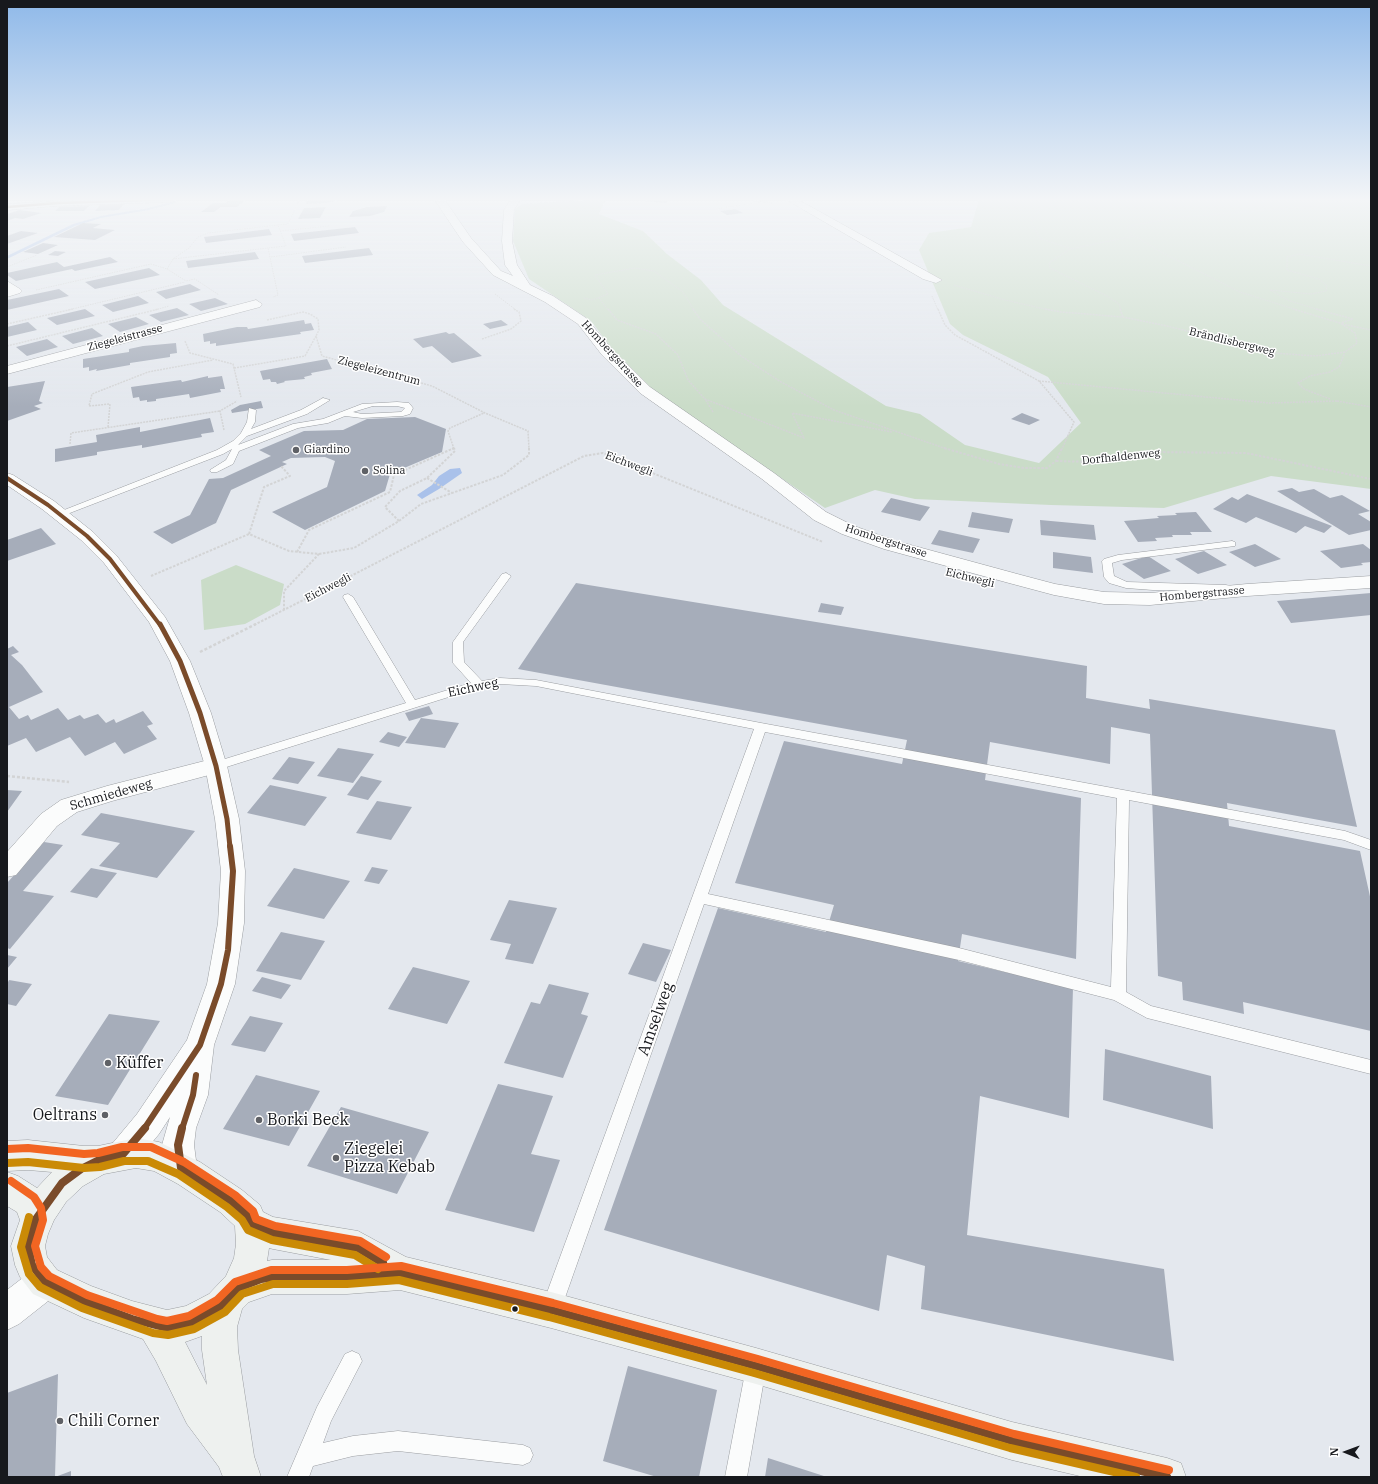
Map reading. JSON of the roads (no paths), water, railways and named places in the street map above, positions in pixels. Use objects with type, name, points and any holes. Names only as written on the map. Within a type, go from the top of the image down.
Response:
[{"type":"main road","points":[[7,1156],[28,1155],[84,1161],[149,1154],[181,1168],[231,1200],[248,1216],[251,1224],[254,1244],[251,1258],[247,1272],[233,1294],[219,1327],[220,1350],[238,1467]]},
{"type":"main road","points":[[111,1157],[81,1169],[62,1183],[48,1200],[36,1219],[28,1246],[30,1258],[35,1271],[45,1282],[84,1301],[155,1326],[167,1328],[191,1323],[221,1306],[233,1294],[272,1277],[347,1277],[400,1273]]},
{"type":"main road","points":[[7,1187],[30,1202],[36,1219]]},
{"type":"main road","points":[[251,1224],[274,1233],[358,1248],[400,1273],[551,1310],[756,1366],[990,1434],[1104,1470],[1167,1477]]},
{"type":"main road","points":[[155,1326],[169,1348],[188,1389],[200,1410],[238,1467]]},
{"type":"street","points":[[494,268],[498,272],[526,287]]},
{"type":"street","name":"Hombergstrasse","points":[[513,268],[526,287],[549,299],[582,320],[607,352],[645,390],[768,476],[820,516],[848,530],[912,551],[1054,589],[1104,598],[1150,599],[1247,590],[1371,582]]},
{"type":"street","points":[[914,268],[932,278]]},
{"type":"street","points":[[7,284],[16,291],[7,293]]},
{"type":"street","name":"Ziegeleistrasse","points":[[7,370],[256,304]]},
{"type":"street","points":[[7,479],[77,527],[110,559],[158,620],[180,661],[200,713],[216,766],[227,819],[232,857],[233,872],[231,922],[221,984],[200,1045],[193,1095],[181,1128],[178,1145],[181,1168]]},
{"type":"street","name":"Schmiedeweg","points":[[7,868],[50,820],[59,812],[79,802],[216,766]]},
{"type":"street","points":[[111,1157],[152,1118],[200,1045]]},
{"type":"street","points":[[7,1312],[45,1282]]},
{"type":"lane","points":[[244,434],[304,412],[326,400]]},
{"type":"lane","points":[[59,514],[236,446],[296,426],[325,421],[344,413],[373,404],[406,405],[409,408],[408,412],[403,414],[362,416],[344,413]]},
{"type":"lane","points":[[201,459],[216,469],[230,462],[236,446],[251,422],[252,410]]},
{"type":"lane","points":[[1232,544],[1111,559],[1107,561],[1108,573],[1113,581],[1126,585],[1153,587],[1219,587],[1247,590]]},
{"type":"lane","points":[[479,684],[459,663],[458,642],[506,576]]},
{"type":"lane","points":[[348,597],[412,704]]},
{"type":"lane","name":"Eichweg","points":[[216,766],[479,684],[500,681],[536,683],[761,727],[1345,836],[1371,845]]},
{"type":"lane","name":"Amselweg","points":[[551,1310],[761,727]]},
{"type":"lane","points":[[1118,995],[1124,794]]},
{"type":"lane","points":[[699,898],[959,954],[1118,995],[1148,1012],[1371,1067]]},
{"type":"lane","points":[[298,1477],[324,1414],[352,1361]]},
{"type":"lane","points":[[736,1477],[756,1366]]},
{"type":"lane","points":[[306,1457],[353,1446],[398,1441],[523,1455]]},
{"type":"water","points":[[460,468],[462,473],[439,489],[422,499],[417,495],[432,485],[439,476],[450,469]]},
{"type":"place","name":"Giardino","points":[[296,450]]},
{"type":"place","name":"Solina","points":[[365,471]]},
{"type":"place","name":"Küffer","points":[[108,1063]]},
{"type":"place","name":"Oeltrans","points":[[105,1115]]},
{"type":"place","name":"Borki Beck","points":[[259,1120]]},
{"type":"place","name":"Ziegelei Pizza Kebab","points":[[336,1158]]},
{"type":"place","name":"Chili Corner","points":[[60,1421]]}]
